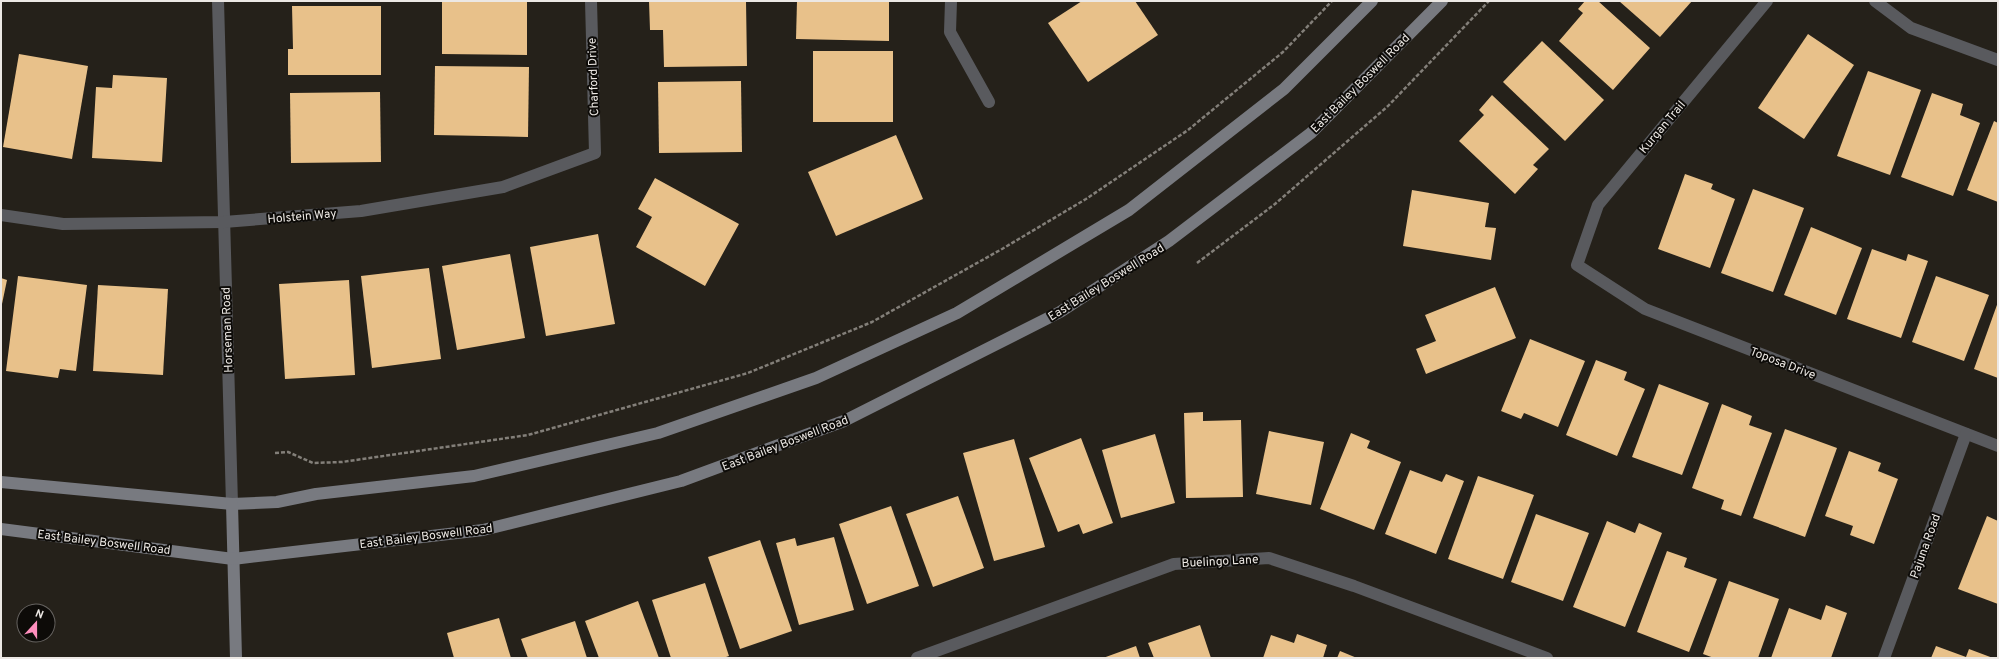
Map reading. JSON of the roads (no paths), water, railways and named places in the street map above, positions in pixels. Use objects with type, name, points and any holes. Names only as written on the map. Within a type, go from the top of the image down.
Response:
[{"type":"street","name":"Horseman Road","points":[[218,1],[236,658]]},
{"type":"street","name":"Charford Drive","points":[[591,1],[595,153]]},
{"type":"street","points":[[951,1],[950,32],[989,102]]},
{"type":"street","points":[[1,482],[232,504],[277,502],[316,494],[474,476],[658,434],[816,378],[957,313],[1129,210],[1284,89],[1372,1]]},
{"type":"street","name":"East Bailey Boswell Road","points":[[1,529],[233,558],[483,530],[681,481],[844,421],[1060,312],[1169,241],[1311,133],[1442,1]]},
{"type":"street","name":"Kurgan Trail","points":[[1577,265],[1598,205],[1767,1]]},
{"type":"street","points":[[1875,1],[1911,28],[1998,60]]},
{"type":"street","name":"Holstein Way","points":[[1,215],[63,224],[224,222],[361,211],[503,187],[595,153]]},
{"type":"street","name":"Toposa Drive","points":[[1577,265],[1645,309],[1998,446]]},
{"type":"street","name":"Pajuna Road","points":[[1884,658],[1966,434]]},
{"type":"street","name":"Buelingo Lane","points":[[917,658],[1174,564],[1269,558],[1354,586],[1547,658]]}]
